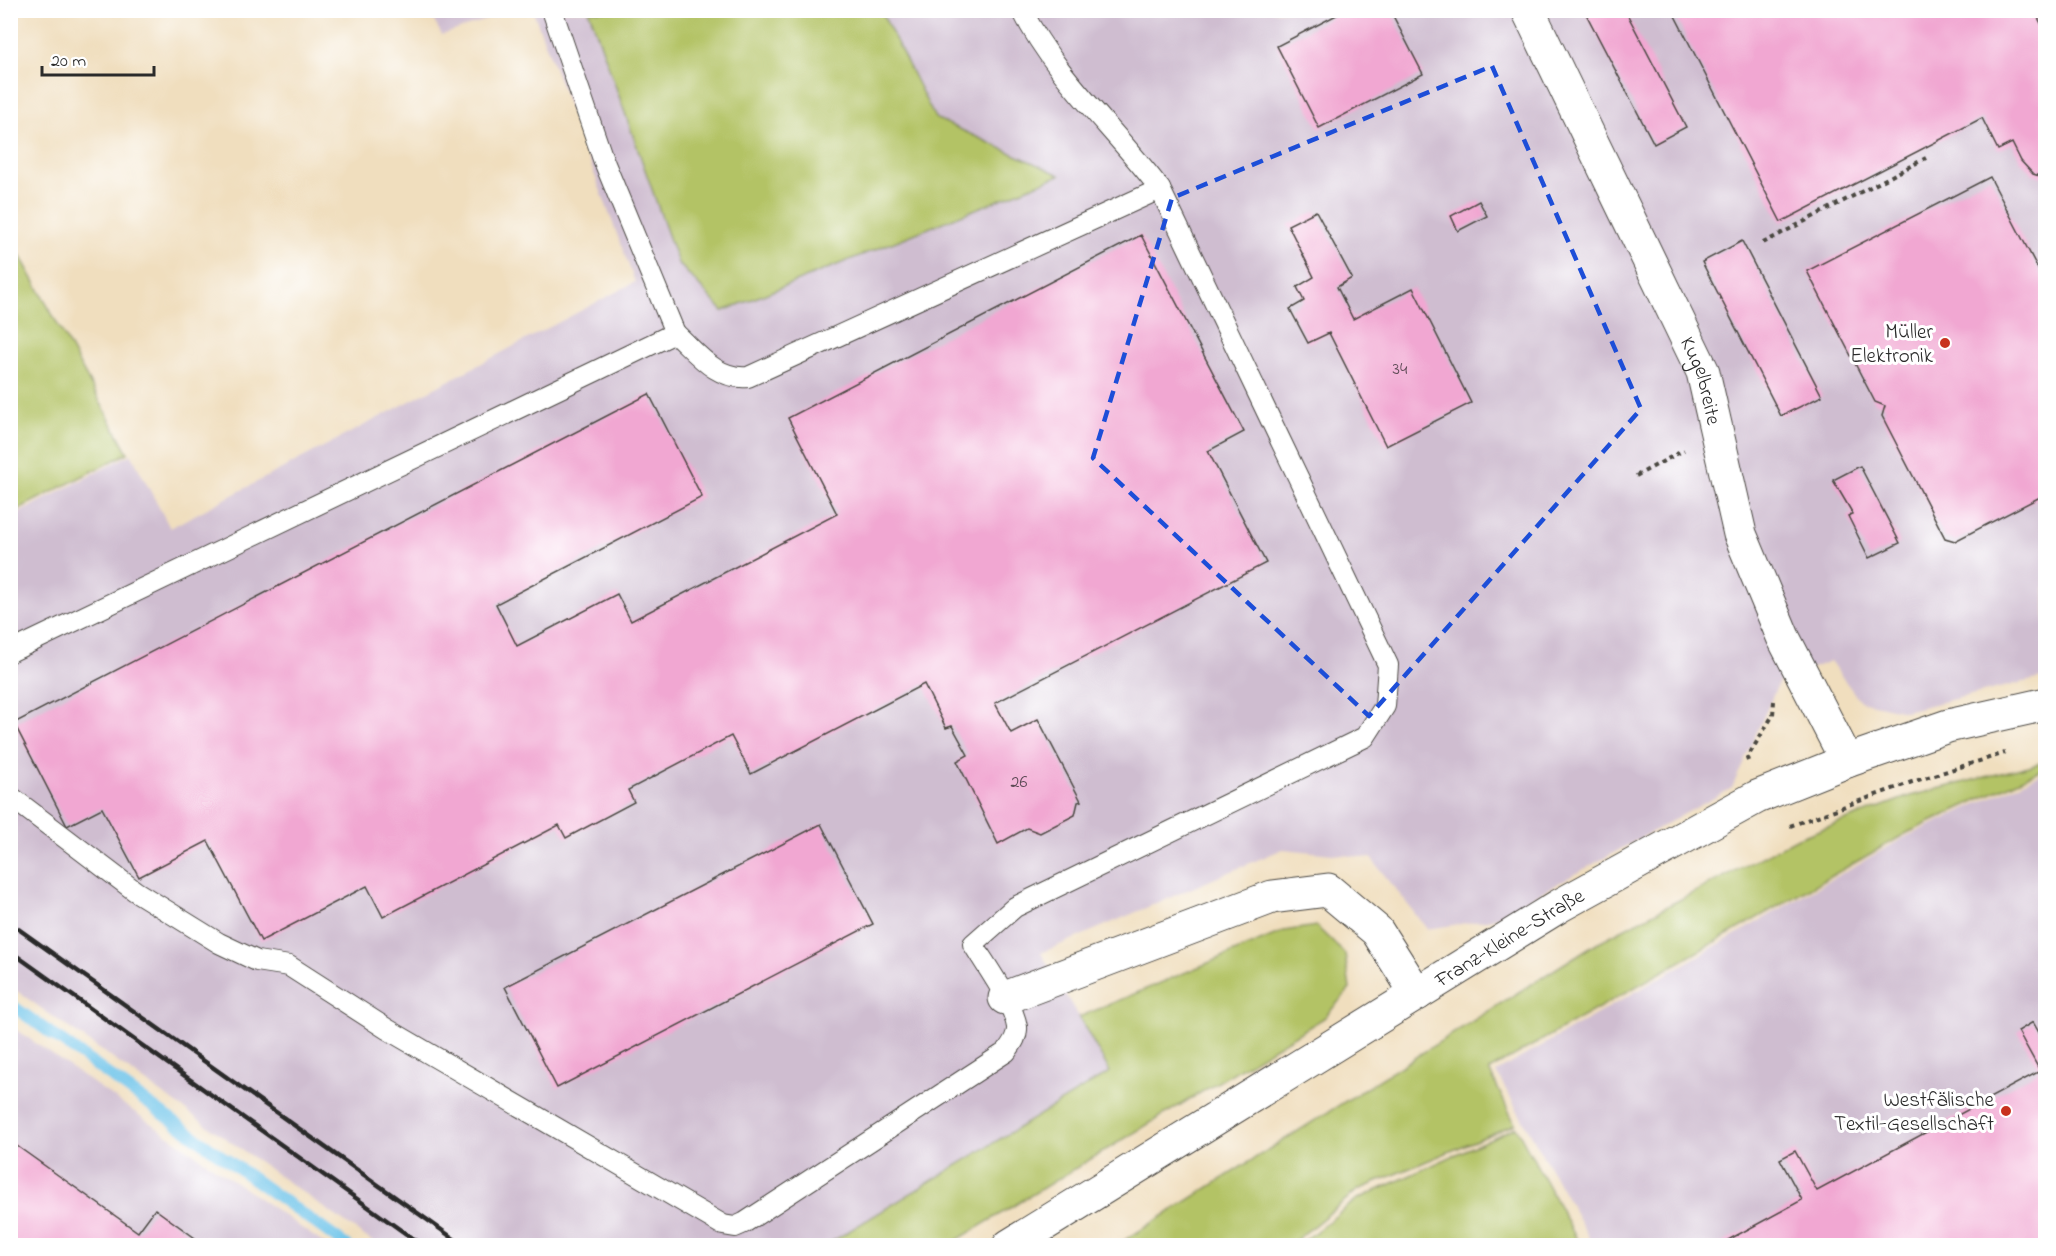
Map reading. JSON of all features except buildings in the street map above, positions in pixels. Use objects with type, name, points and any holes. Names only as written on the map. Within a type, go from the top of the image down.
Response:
[{"type":"street","name":"Kugelbreite","points":[[1528,10],[1703,372],[1740,534],[1783,637],[1847,761]]},
{"type":"street","name":"Franz-Kleine-Straße","points":[[1009,1245],[1559,906],[1757,797],[1847,761],[1948,726],[2046,704]]},
{"type":"street","points":[[1005,998],[1272,897],[1328,890],[1377,931],[1417,994]]},
{"type":"lane","points":[[552,10],[603,159],[675,333],[720,374],[736,378],[748,377],[1160,189]]},
{"type":"lane","points":[[10,796],[135,891],[219,943],[257,961],[289,966],[387,1029],[723,1225],[735,1227],[744,1223],[1006,1052],[1014,1042],[1017,1028],[1005,998],[973,944],[1015,908],[1365,737],[1385,706],[1388,665],[1160,189],[1133,153],[1065,74],[1030,27],[1022,10]]},
{"type":"lane","points":[[10,652],[675,333]]},
{"type":"path","points":[[1763,243],[1926,158]]},
{"type":"path","points":[[1636,476],[1717,433]]},
{"type":"path","points":[[1779,829],[1912,782],[2012,751]]},
{"type":"highlighted area","points":[[1492,66],[1641,409],[1369,716],[1093,458],[1172,198]]},
{"type":"shaded area","points":[[428,11],[512,11],[442,35]]},
{"type":"shaded area","points":[[533,11],[2045,11],[2045,677],[1905,711],[1860,701],[1830,661],[1779,682],[1732,788],[1493,919],[1427,929],[1371,858],[1283,849],[1041,953],[1111,1072],[826,1245],[377,1245],[11,987],[11,517],[131,454],[170,528],[635,282]]},
{"type":"shaded area","points":[[2045,772],[2045,1245],[1593,1245],[1496,1072],[1907,836]]},
{"type":"shaded area","points":[[11,1026],[326,1245],[11,1245]]},
{"type":"green space","points":[[589,11],[881,11],[935,118],[1060,175],[723,311],[678,263]]},
{"type":"green space","points":[[10,237],[128,453],[11,513],[10,513]]},
{"type":"green space","points":[[2045,762],[2045,768],[1907,833],[1489,1070],[1515,1124],[1358,1190],[1290,1245],[1117,1245],[1595,944],[1798,838],[1910,796]]},
{"type":"green space","points":[[1316,926],[1345,954],[1350,989],[1324,1018],[949,1245],[826,1245],[1110,1072],[1079,1017],[1284,931]]},
{"type":"green space","points":[[1516,1127],[1580,1245],[1299,1245],[1356,1200]]},
{"type":"waterway","points":[[10,1004],[347,1246]]},
{"type":"railway","points":[[10,923],[464,1246]]},
{"type":"railway","points":[[10,951],[423,1246]]},
{"type":"place","name":"Müller Elektronik","points":[[1945,343]]},
{"type":"place","name":"Westfälische Textil-Gesellschaft","points":[[2006,1111]]}]
